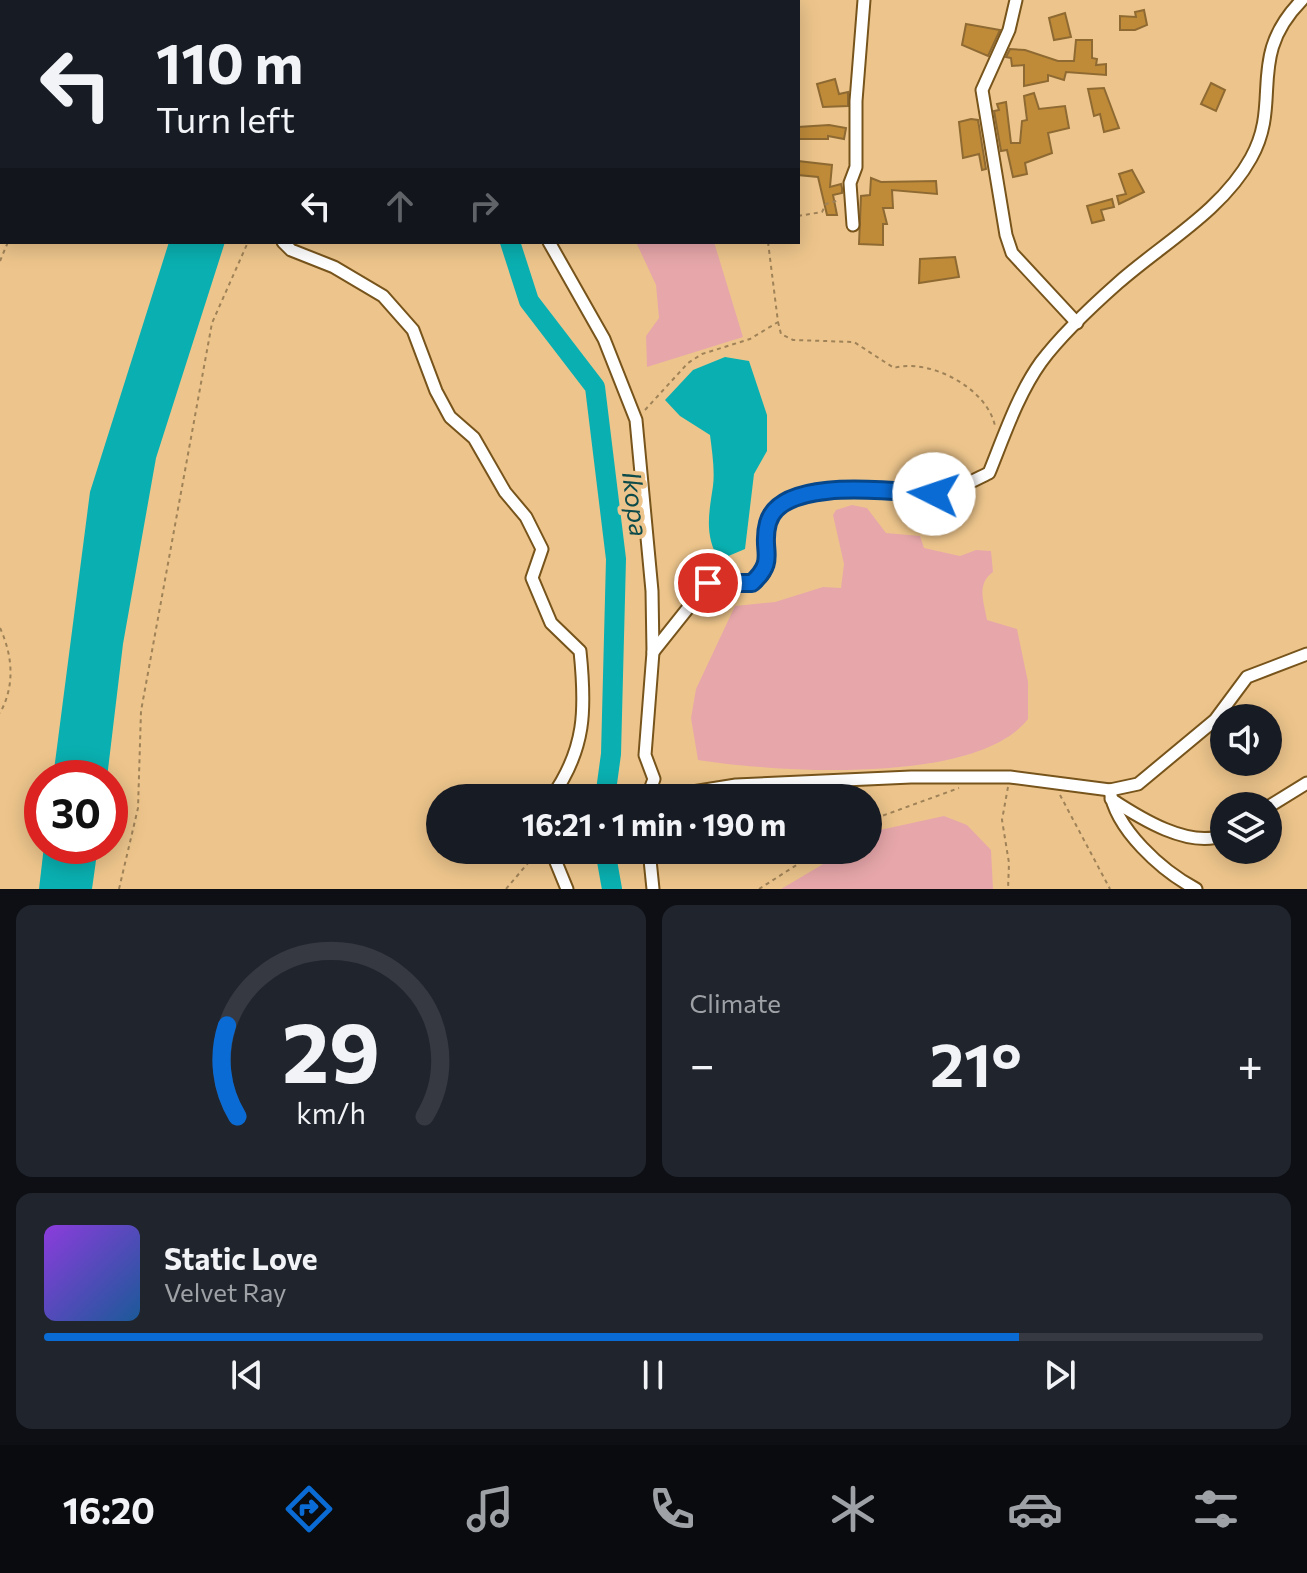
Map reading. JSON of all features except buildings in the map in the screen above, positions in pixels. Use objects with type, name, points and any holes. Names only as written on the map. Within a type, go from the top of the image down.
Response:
[{"type":"street","points":[[853,225],[850,183],[856,167],[856,101],[864,0]]},
{"type":"street","points":[[1016,0],[1009,30],[982,90],[1006,235],[1012,253],[1077,323]]},
{"type":"street","points":[[653,652],[708,583],[752,583],[766,570],[769,553],[764,538],[770,514],[778,506],[816,490],[934,494],[989,473],[1041,363],[1118,283],[1225,193],[1252,158],[1264,124],[1268,53],[1279,27],[1302,0]]},
{"type":"street","points":[[285,244],[291,250],[334,267],[383,296],[413,330],[436,391],[450,417],[474,438],[505,492],[532,528],[542,549],[532,578],[541,606],[551,623],[580,651],[585,709],[564,784]]},
{"type":"street","points":[[550,244],[604,339],[636,420],[652,591],[653,652],[645,755],[654,779],[652,784]]},
{"type":"street","points":[[1110,794],[1138,784],[1215,720],[1247,677],[1307,654]]},
{"type":"street","points":[[758,784],[911,777],[1010,777],[1110,794],[1146,821],[1202,839],[1210,838]]},
{"type":"street","points":[[1282,798],[1307,783]]},
{"type":"street","points":[[1110,794],[1125,826],[1156,859],[1196,889]]},
{"type":"street","points":[[557,864],[567,889]]},
{"type":"street","points":[[650,864],[653,889]]},
{"type":"path","points":[[800,216],[822,212],[826,204],[851,199]]},
{"type":"path","points":[[119,889],[138,808],[143,696],[212,323],[247,244]]},
{"type":"path","points":[[768,244],[781,334],[793,340],[854,342],[894,368],[908,364],[942,374],[976,391],[993,417],[999,447]]},
{"type":"path","points":[[636,420],[688,363],[702,354],[750,339],[778,322]]},
{"type":"path","points":[[0,628],[9,647],[11,689],[0,713]]},
{"type":"path","points":[[1008,889],[1009,863],[1002,820],[1010,777]]},
{"type":"path","points":[[1055,785],[1110,889]]},
{"type":"path","points":[[882,816],[966,786]]},
{"type":"path","points":[[506,889],[527,864]]},
{"type":"path","points":[[759,889],[798,864]]},
{"type":"shaded area","points":[[637,244],[715,244],[743,337],[647,367],[646,336],[659,318],[656,285]]},
{"type":"shaded area","points":[[852,505],[867,508],[886,533],[920,536],[924,548],[960,556],[976,550],[991,551],[993,572],[983,588],[987,620],[1017,629],[1028,682],[1028,719],[1002,740],[965,755],[921,765],[822,770],[698,760],[691,718],[696,689],[735,606],[775,602],[823,587],[841,588],[844,564],[833,515],[836,510]]},
{"type":"shaded area","points":[[944,816],[967,825],[991,850],[993,889],[781,889],[823,864],[882,864],[882,830]]},
{"type":"water","points":[[168,244],[224,244],[156,458],[123,644],[109,760],[55,760],[90,492]]},
{"type":"water","points":[[725,357],[749,361],[767,415],[767,451],[754,474],[745,549],[719,560],[709,533],[714,474],[710,435],[680,416],[665,400],[693,370]]},
{"type":"water","points":[[42,864],[95,864],[92,889],[39,889]]},
{"type":"waterway","name":"Ikopa","points":[[511,244],[529,301],[595,387],[616,559],[611,754],[607,784]]},
{"type":"waterway","name":"Ikopa","points":[[608,864],[612,889]]},
{"type":"route","points":[[708,583],[739,586],[752,583],[766,570],[769,553],[764,538],[770,514],[778,506],[816,490],[934,494]]}]
